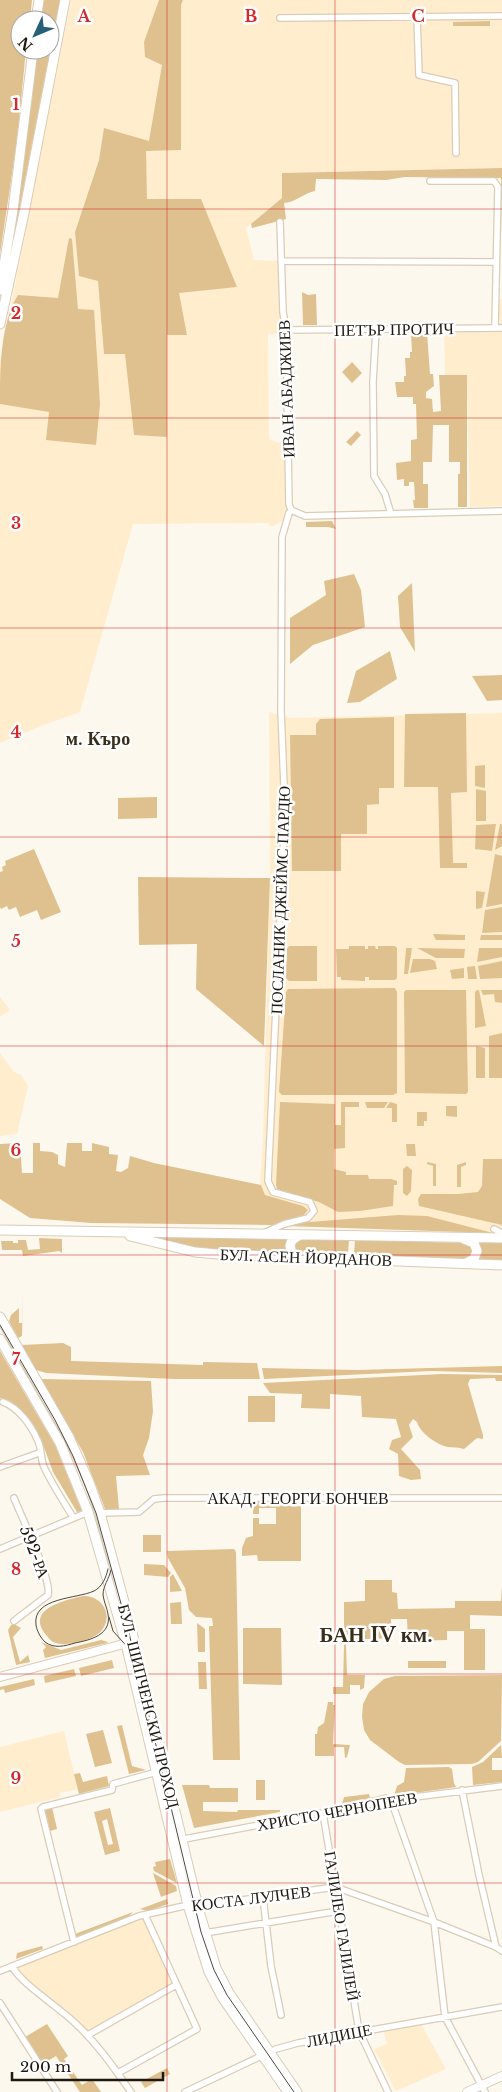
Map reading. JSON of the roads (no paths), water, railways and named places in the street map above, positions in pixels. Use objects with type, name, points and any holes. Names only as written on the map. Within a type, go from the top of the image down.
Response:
[{"type":"main road","points":[[0,324],[24,213],[64,0]]},
{"type":"main road","points":[[0,290],[14,210],[32,60]]},
{"type":"main road","name":"БУЛ. АСЕН ЙОРДАНОВ","points":[[0,1230],[263,1234],[273,1232],[300,1235],[502,1238]]},
{"type":"main road","name":"БУЛ. АСЕН ЙОРДАНОВ","points":[[113,1232],[195,1252],[300,1258],[502,1265]]},
{"type":"main road","points":[[300,1235],[292,1240],[290,1246],[292,1253],[300,1258]]},
{"type":"main road","points":[[463,1238],[474,1243],[477,1251],[474,1259],[463,1264]]},
{"type":"main road","name":"БУЛ. ШИПЧЕНСКИ ПРОХОД","points":[[0,1317],[69,1437],[84,1468],[100,1514],[178,1841],[188,1905],[209,1972],[222,1997],[297,2092]]},
{"type":"main road","name":"БУЛ. ШИПЧЕНСКИ ПРОХОД","points":[[0,1339],[60,1443],[88,1512],[130,1643],[157,1772],[216,1968],[288,2092]]},
{"type":"street","points":[[280,18],[502,16]]},
{"type":"street","points":[[417,18],[419,75],[455,83],[456,153]]},
{"type":"street","points":[[430,181],[494,181],[498,186],[495,328]]},
{"type":"street","name":"ИВАН АБАДЖИЕВ","points":[[280,222],[283,312],[286,330],[289,504],[291,510],[306,516],[391,514]]},
{"type":"street","points":[[281,261],[496,262]]},
{"type":"street","name":"ПЕТЪР ПРОТИЧ","points":[[286,330],[502,328]]},
{"type":"street","points":[[376,329],[373,382],[374,476],[384,494],[391,514],[502,511]]},
{"type":"street","name":"ПОСЛАНИК ДЖЕЙМС ПАРДЮ","points":[[273,1232],[308,1218],[314,1208],[310,1202],[273,1192],[268,1181],[281,934],[285,810],[281,711],[282,538],[289,513]]},
{"type":"street","points":[[494,1229],[502,1233]]},
{"type":"street","points":[[3,1402],[16,1408],[38,1440],[39,1453],[48,1476],[73,1517]]},
{"type":"street","points":[[0,1467],[39,1453]]},
{"type":"street","name":"592-РА","points":[[14,1498],[30,1536],[49,1591],[48,1595],[14,1621]]},
{"type":"street","name":"АКАД. ГЕОРГИ БОНЧЕВ","points":[[100,1514],[139,1512],[154,1499],[164,1498],[502,1498]]},
{"type":"street","points":[[0,1549],[88,1512]]},
{"type":"street","points":[[0,1677],[130,1643]]},
{"type":"street","points":[[74,1942],[41,1809],[44,1806],[112,1790],[113,1784],[157,1772]]},
{"type":"street","name":"ХРИСТО ЧЕРНОПЕЕВ","points":[[178,1841],[391,1800],[502,1786]]},
{"type":"street","points":[[462,1790],[478,1875],[496,1947]]},
{"type":"street","points":[[391,1800],[434,1922],[445,2017],[484,2089]]},
{"type":"street","name":"ГАЛИЛЕО ГАЛИЛЕЙ","points":[[323,1813],[359,2031],[388,2092]]},
{"type":"street","name":"КОСТА ЛУЛЧЕВ","points":[[0,1971],[145,1915],[188,1905],[335,1887],[434,1922],[496,1947],[502,1952]]},
{"type":"street","points":[[263,1897],[271,1966],[281,2015]]},
{"type":"street","points":[[205,1932],[338,1911]]},
{"type":"street","points":[[118,2073],[197,2029],[145,1915]]},
{"type":"street","points":[[12,1966],[20,1978],[57,2006],[88,2035],[131,2092]]},
{"type":"street","points":[[88,2035],[176,1985]]},
{"type":"street","points":[[0,2003],[57,2092]]},
{"type":"street","name":"ЛИДИЦЕ","points":[[185,2092],[267,2054],[298,2043],[502,2007]]},
{"type":"street","points":[[466,2092],[484,2089],[502,2076]]},
{"type":"tram line","points":[[0,1325],[55,1420],[73,1456],[96,1513],[128,1629],[201,1932],[214,1970],[227,1995],[294,2092]]},
{"type":"tram line","points":[[108,1569],[103,1582],[94,1591],[57,1600],[41,1609],[37,1616],[36,1625],[39,1634],[45,1642],[52,1646],[63,1646],[93,1638],[103,1632],[107,1627],[108,1621],[103,1592],[111,1570]]},
{"type":"tram line","points":[[109,1617],[113,1631],[132,1652]]},
{"type":"district","name":"м. Къро","points":[[98,739]]},
{"type":"district","name":"БАН IV км.","points":[[376,1635]]}]
